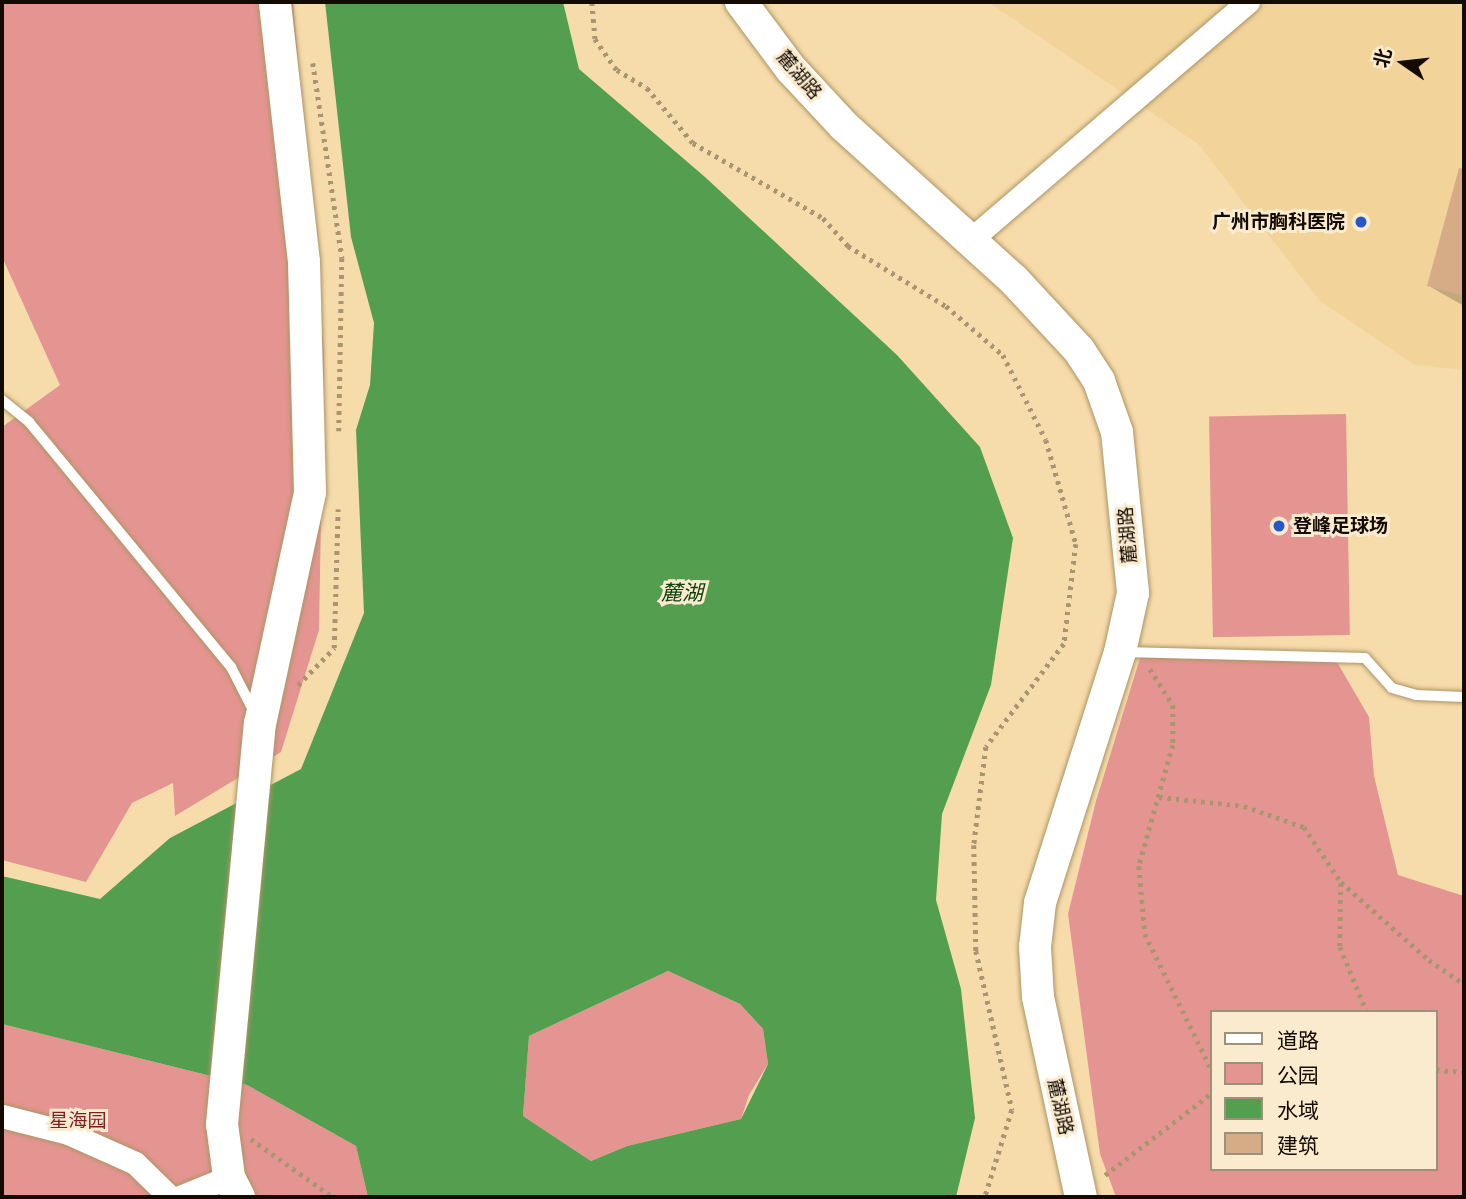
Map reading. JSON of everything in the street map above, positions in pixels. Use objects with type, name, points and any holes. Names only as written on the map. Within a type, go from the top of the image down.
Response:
[{"type":"main road","points":[[234,1187],[222,1124],[260,724],[310,492],[304,262],[275,2]]},
{"type":"main road","name":"麓湖路","points":[[741,2],[791,69],[844,125],[970,240],[1079,350],[1099,382],[1117,432],[1133,593],[1134,658],[1051,866],[1035,947],[1040,1010],[1081,1196]]},
{"type":"street","points":[[970,240],[1248,2]]},
{"type":"street","points":[[2,1116],[68,1133],[135,1163],[170,1197]]},
{"type":"street","points":[[180,1197],[234,1187]]},
{"type":"lane","points":[[2,400],[29,422],[231,667],[260,724]]},
{"type":"lane","points":[[1134,658],[1365,659],[1392,688],[1416,695],[1464,697]]},
{"type":"path","points":[[592,2],[595,38],[617,70],[647,88],[693,142],[823,218],[848,246],[946,306],[1003,355],[1046,440],[1076,544],[1064,644],[986,747],[974,845],[976,951],[1012,1110],[985,1197]]},
{"type":"path","points":[[1134,658],[1173,705],[1173,745],[1139,866],[1145,934],[1210,1067]]},
{"type":"path","points":[[1159,797],[1244,806],[1304,827],[1341,882],[1429,960],[1464,984]]},
{"type":"path","points":[[1341,882],[1340,947],[1366,1010]]},
{"type":"path","points":[[1438,1070],[1464,1072]]},
{"type":"path","points":[[1081,1196],[1210,1095]]},
{"type":"path","points":[[222,1124],[264,1146],[333,1197]]},
{"type":"shaded area","name":"广州市胸科医院","points":[[988,2],[1464,2],[1464,370],[1414,365],[1319,300],[1198,144]]},
{"type":"green space","points":[[2,2],[293,2],[324,351],[319,630],[281,752],[175,816],[173,783],[132,803],[86,882],[2,860],[2,427],[60,385],[2,257]]},
{"type":"green space","name":"登峰足球场","points":[[1346,414],[1350,635],[1213,637],[1209,416]]},
{"type":"green space","points":[[1141,655],[1337,662],[1369,717],[1374,776],[1398,875],[1464,896],[1464,1197],[1116,1197],[1100,1154],[1068,914],[1096,801]]},
{"type":"green space","points":[[668,971],[740,1004],[763,1029],[768,1064],[749,1095],[741,1119],[627,1146],[591,1161],[523,1116],[529,1036]]},
{"type":"green space","name":"星海园","points":[[2,1024],[247,1085],[356,1146],[368,1197],[2,1197]]},
{"type":"water","name":"麓湖","points":[[325,2],[563,2],[579,69],[705,177],[897,355],[980,447],[1013,538],[991,685],[942,814],[936,900],[961,989],[975,1118],[956,1197],[368,1197],[356,1146],[247,1085],[2,1024],[2,876],[100,899],[170,838],[301,769],[364,613],[356,430],[370,385],[374,323],[351,237]],"holes":[[[668,971],[740,1004],[763,1029],[768,1064],[741,1119],[627,1146],[591,1161],[523,1116],[529,1036]]]},
{"type":"building","points":[[1459,168],[1464,169],[1464,296],[1427,286]]},
{"type":"place","name":"广州市胸科医院","points":[[1361,222]]},
{"type":"place","name":"登峰足球场","points":[[1279,526]]}]
